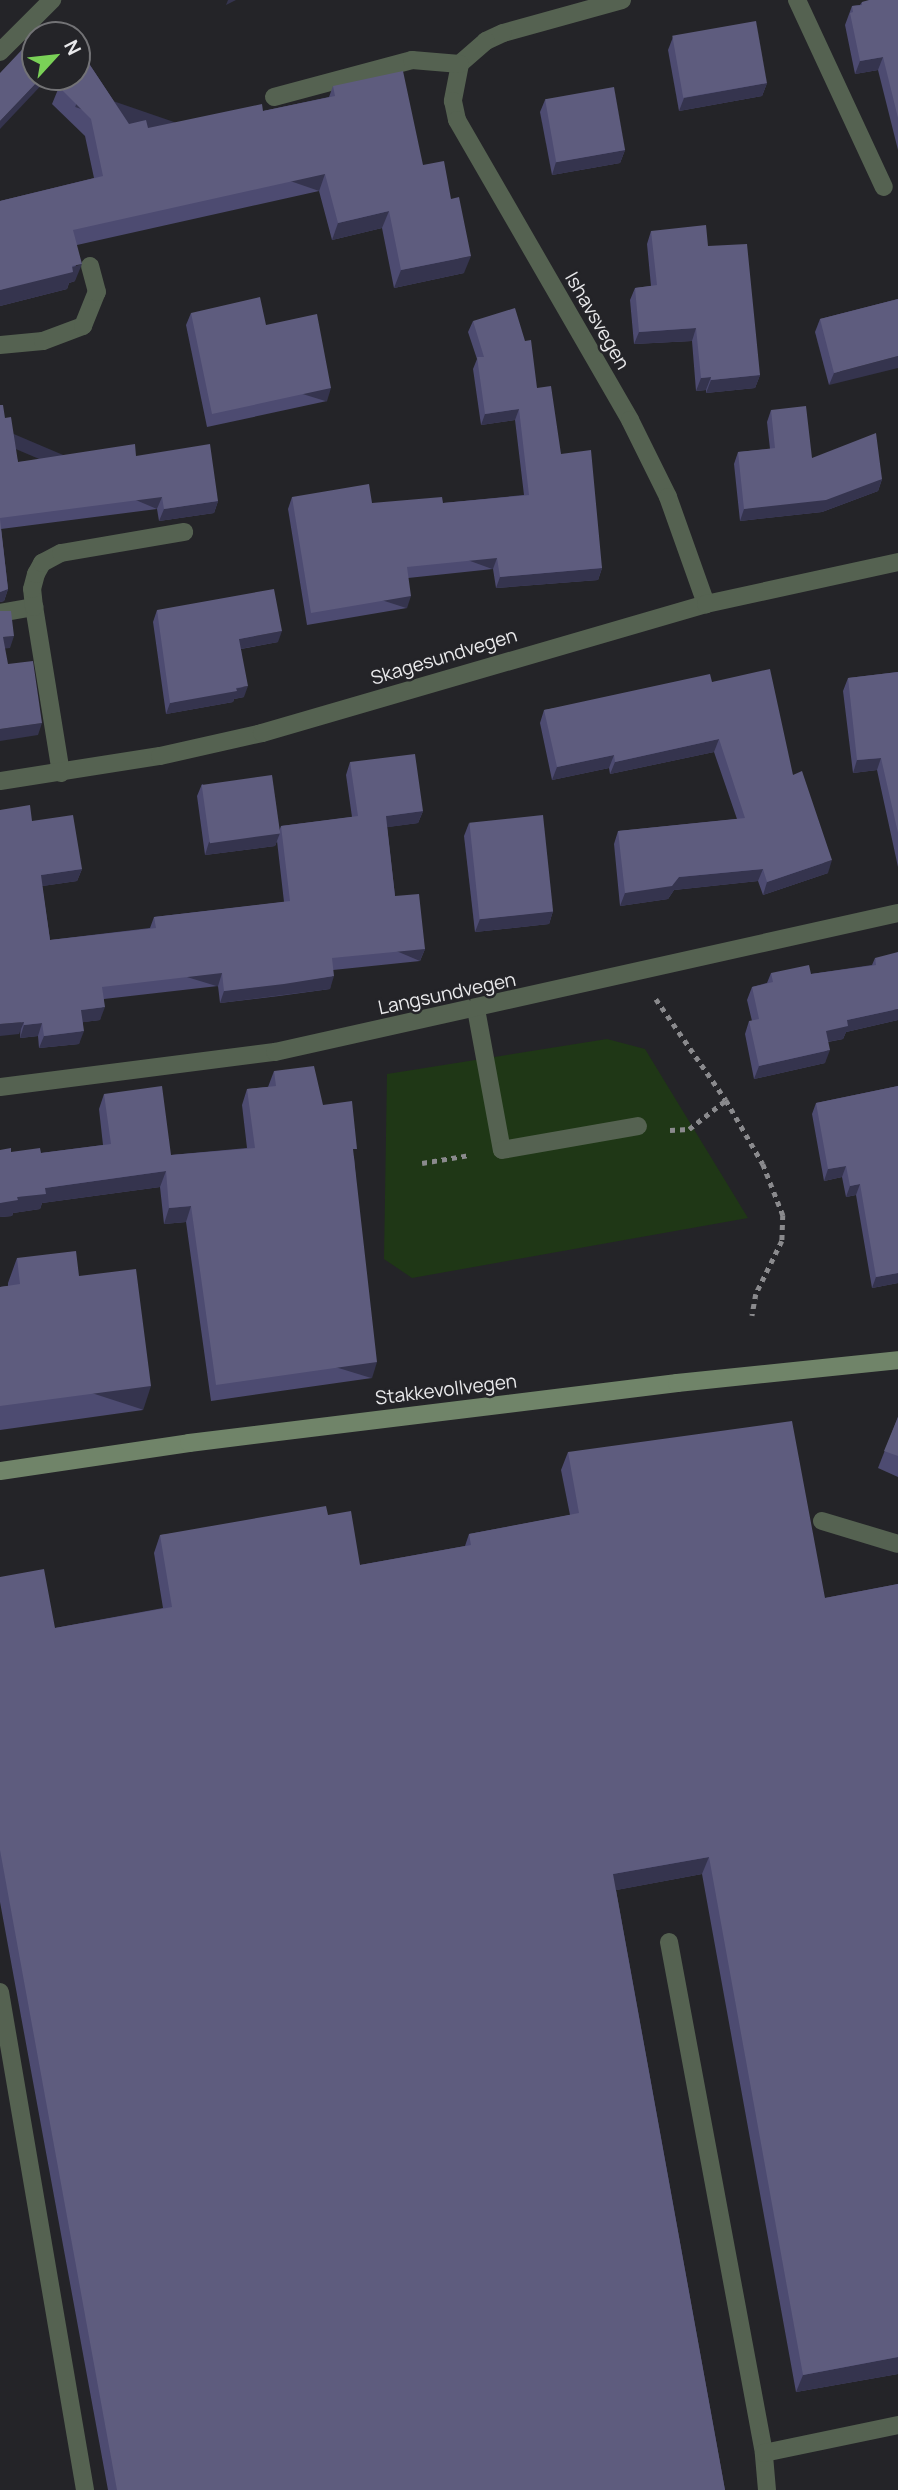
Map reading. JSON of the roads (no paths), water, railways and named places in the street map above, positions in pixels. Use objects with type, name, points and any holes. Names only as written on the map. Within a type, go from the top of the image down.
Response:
[{"type":"street","points":[[0,52],[52,0]]},
{"type":"street","points":[[274,97],[412,60],[460,64],[486,41],[503,33],[622,0]]},
{"type":"street","points":[[797,0],[884,187]]},
{"type":"street","name":"Ishavsvegen","points":[[460,64],[453,101],[457,120],[630,420],[668,497],[706,604]]},
{"type":"street","points":[[0,345],[43,341],[82,326],[97,292],[90,266]]},
{"type":"street","points":[[61,773],[34,607],[32,589],[36,574],[42,564],[52,557],[184,531]]},
{"type":"street","name":"Skagesundvegen","points":[[0,782],[160,756],[262,733],[706,604],[898,562]]},
{"type":"street","points":[[0,613],[34,607]]},
{"type":"street","name":"Langsundvegen","points":[[0,1087],[275,1052],[475,1010],[898,913]]},
{"type":"street","points":[[475,1010],[502,1150],[638,1126]]},
{"type":"street","name":"Stakkevollvegen","points":[[0,1471],[189,1443],[677,1382],[898,1360]]},
{"type":"street","points":[[822,1521],[898,1544]]},
{"type":"street","points":[[669,1942],[764,2453],[767,2490]]},
{"type":"street","points":[[0,1992],[85,2490]]},
{"type":"street","points":[[764,2453],[898,2425]]}]
